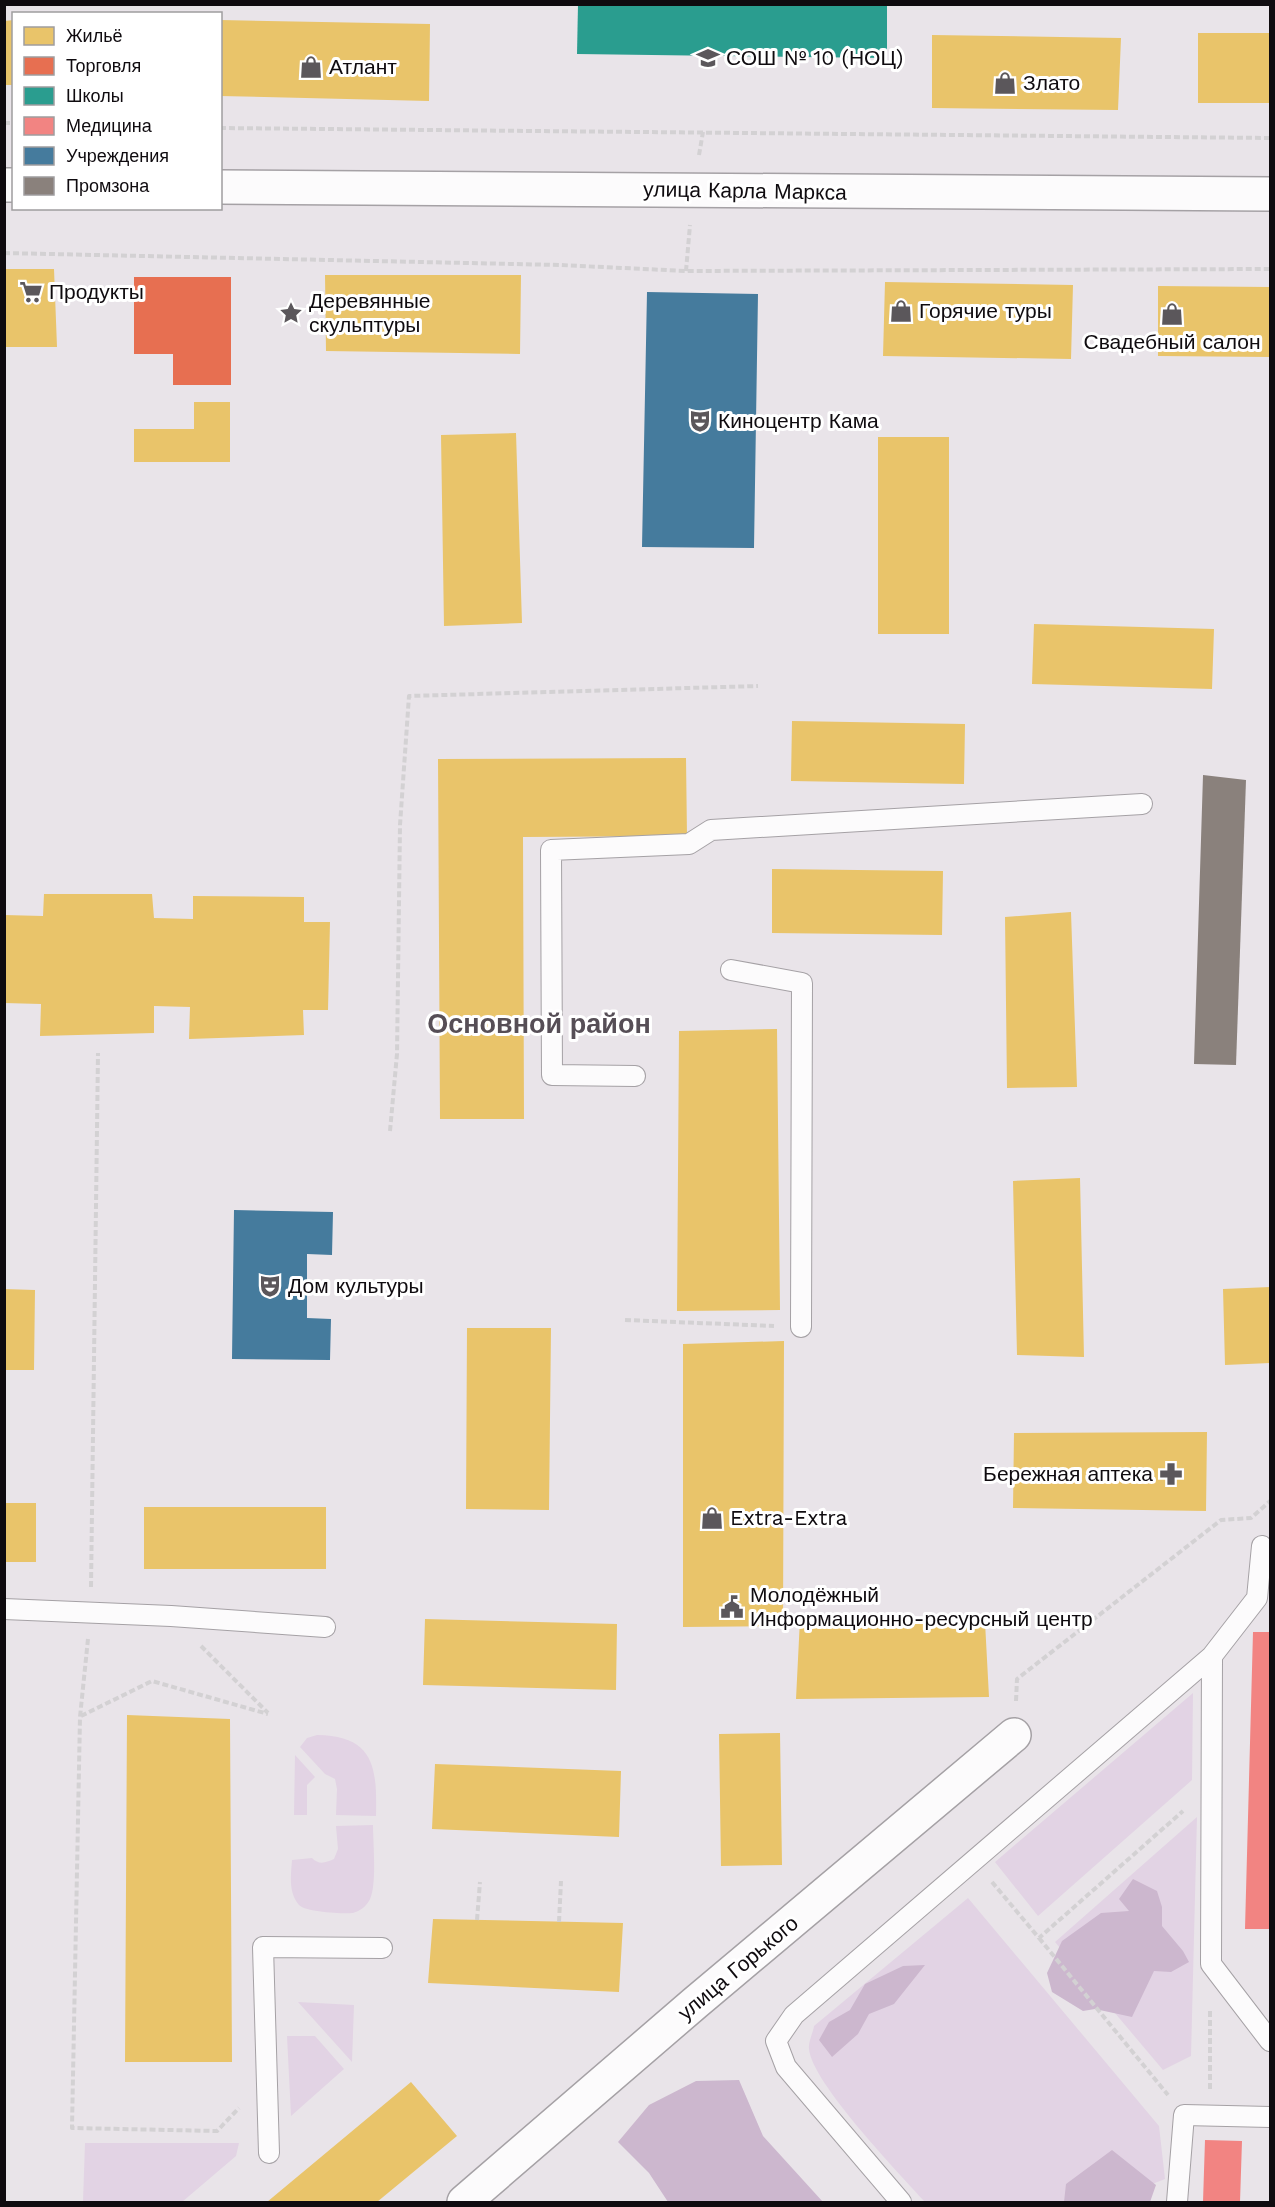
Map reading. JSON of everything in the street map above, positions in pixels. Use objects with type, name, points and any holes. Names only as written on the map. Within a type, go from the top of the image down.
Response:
[{"type":"street","name":"улица Карла Маркса","points":[[222,187],[1270,194]]},
{"type":"street","name":"улица Горького","points":[[464,2202],[695,2003],[1014,1735]]},
{"type":"lane","points":[[635,1076],[552,1075],[551,850],[689,844],[711,830],[1142,804]]},
{"type":"lane","points":[[731,970],[802,983],[801,1327]]},
{"type":"lane","points":[[901,2202],[786,2067],[776,2041],[794,2015],[1212,1656],[1264,1598],[1262,1546]]},
{"type":"lane","points":[[4,1609],[171,1616],[325,1627]]},
{"type":"lane","points":[[1212,1656],[1211,1964],[1270,2041]]},
{"type":"lane","points":[[269,2154],[263,1947],[382,1948]]},
{"type":"lane","points":[[1177,2202],[1184,2115],[1270,2116]]},
{"type":"path","points":[[222,128],[1270,138]]},
{"type":"path","points":[[4,253],[560,265],[686,271],[1270,269]]},
{"type":"path","points":[[390,1131],[397,1054],[400,825],[410,696],[758,686]]},
{"type":"path","points":[[98,1053],[91,1612],[80,1717],[72,2128],[217,2132],[266,2079]]},
{"type":"path","points":[[625,1320],[801,1327]]},
{"type":"path","points":[[1014,1735],[1017,1679],[1221,1520],[1251,1518],[1270,1501]]},
{"type":"path","points":[[80,1717],[152,1681],[268,1714],[171,1616]]},
{"type":"path","points":[[1039,1938],[1212,1786]]},
{"type":"path","points":[[974,1861],[1184,2115]]},
{"type":"path","points":[[559,1922],[561,1881]]},
{"type":"path","points":[[477,1920],[480,1882]]},
{"type":"path","points":[[1209,2116],[1211,1964]]},
{"type":"shaded area","points":[[1193,1693],[1192,1780],[1038,1916],[995,1862]]},
{"type":"shaded area","points":[[317,1735],[351,1741],[369,1758],[375,1783],[376,1816],[336,1815],[335,1779],[325,1774],[300,1747],[307,1738]]},
{"type":"shaded area","points":[[295,1755],[315,1777],[307,1785],[307,1815],[294,1815]]},
{"type":"shaded area","points":[[1197,1817],[1191,2056],[1163,2070],[1055,1942]]},
{"type":"shaded area","points":[[373,1825],[373,1884],[370,1899],[365,1906],[353,1913],[341,1913],[316,1911],[299,1905],[292,1889],[292,1860],[312,1858],[317,1862],[328,1862],[334,1859],[338,1849],[336,1826]]},
{"type":"shaded area","points":[[1133,1879],[1157,1891],[1162,1907],[1162,1926],[1183,1951],[1189,1962],[1171,1972],[1154,1971],[1132,2017],[1095,2009],[1083,2011],[1052,1992],[1047,1973],[1062,1941],[1101,1913],[1129,1911],[1119,1899]]},
{"type":"shaded area","points":[[968,1898],[1159,2126],[1165,2179],[1127,2194],[1085,2202],[925,2202],[840,2105],[814,2064],[809,2049],[814,2026]]},
{"type":"shaded area","points":[[925,1965],[894,2004],[869,2014],[858,2034],[832,2057],[819,2040],[829,2022],[850,2010],[865,1984],[903,1966]]},
{"type":"shaded area","points":[[298,2002],[354,2005],[352,2062]]},
{"type":"shaded area","points":[[287,2036],[315,2036],[344,2069],[291,2116]]},
{"type":"shaded area","points":[[739,2080],[763,2136],[823,2202],[668,2202],[649,2173],[618,2142],[649,2105],[696,2081]]},
{"type":"shaded area","points":[[85,2143],[239,2143],[236,2156],[182,2202],[83,2202]]},
{"type":"shaded area","points":[[1112,2150],[1156,2185],[1150,2202],[1064,2202],[1066,2184]]},
{"type":"building: Жильё","points":[[12,20],[12,85],[4,85],[4,21]]},
{"type":"building: Жильё","points":[[222,20],[430,24],[429,101],[222,96]]},
{"type":"building: Жильё","points":[[1198,33],[1270,33],[1270,103],[1198,103]]},
{"type":"building: Жильё","points":[[932,35],[1121,38],[1118,110],[932,108]]},
{"type":"building: Жильё","points":[[4,269],[54,269],[57,347],[4,347]]},
{"type":"building: Жильё","points":[[325,275],[521,275],[520,354],[326,351]]},
{"type":"building: Жильё","points":[[885,282],[1073,285],[1071,359],[883,356]]},
{"type":"building: Жильё","points":[[1158,286],[1270,287],[1270,357],[1158,356]]},
{"type":"building: Жильё","points":[[194,402],[230,402],[230,462],[134,462],[134,429],[194,429]]},
{"type":"building: Жильё","points":[[516,433],[522,623],[444,626],[441,435]]},
{"type":"building: Жильё","points":[[878,437],[949,437],[949,634],[878,634]]},
{"type":"building: Жильё","points":[[1034,624],[1214,629],[1212,689],[1032,684]]},
{"type":"building: Жильё","points":[[792,721],[965,724],[964,784],[791,781]]},
{"type":"building: Жильё","points":[[686,758],[687,836],[523,837],[524,1119],[440,1119],[438,759]]},
{"type":"building: Жильё","points":[[772,869],[943,871],[942,935],[772,933]]},
{"type":"building: Жильё","points":[[44,894],[152,894],[154,918],[193,919],[193,896],[304,897],[304,922],[330,922],[328,1010],[303,1010],[304,1035],[189,1039],[190,1007],[154,1006],[154,1033],[40,1036],[41,1004],[4,1003],[4,915],[43,916]]},
{"type":"building: Жильё","points":[[1071,912],[1077,1087],[1007,1088],[1005,917]]},
{"type":"building: Жильё","points":[[777,1029],[780,1310],[677,1311],[679,1031]]},
{"type":"building: Жильё","points":[[1080,1178],[1084,1357],[1017,1355],[1013,1181]]},
{"type":"building: Жильё","points":[[1270,1287],[1270,1363],[1225,1365],[1223,1289]]},
{"type":"building: Жильё","points":[[4,1289],[35,1290],[34,1370],[4,1370]]},
{"type":"building: Жильё","points":[[467,1328],[551,1328],[549,1510],[466,1509]]},
{"type":"building: Жильё","points":[[784,1341],[783,1626],[683,1627],[683,1344]]},
{"type":"building: Жильё","points":[[1207,1432],[1206,1511],[1013,1508],[1014,1433]]},
{"type":"building: Жильё","points":[[4,1503],[36,1503],[36,1562],[4,1562]]},
{"type":"building: Жильё","points":[[144,1507],[326,1507],[326,1569],[144,1569]]},
{"type":"building: Жильё","points":[[425,1619],[617,1624],[616,1690],[423,1685]]},
{"type":"building: Жильё","points":[[800,1619],[985,1622],[989,1697],[796,1699]]},
{"type":"building: Жильё","points":[[127,1715],[230,1719],[232,2062],[125,2062]]},
{"type":"building: Жильё","points":[[780,1733],[782,1865],[721,1866],[719,1734]]},
{"type":"building: Жильё","points":[[435,1764],[621,1771],[619,1837],[432,1829]]},
{"type":"building: Жильё","points":[[433,1919],[623,1923],[619,1992],[428,1983]]},
{"type":"building: Жильё","points":[[411,2082],[457,2136],[377,2202],[267,2202]]},
{"type":"building: Торговля","points":[[134,277],[231,277],[231,385],[173,385],[173,354],[134,354]]},
{"type":"building: Школы","points":[[578,5],[887,5],[887,58],[577,54]]},
{"type":"building: Медицина","points":[[1253,1632],[1270,1632],[1270,1929],[1245,1929]]},
{"type":"building: Медицина","points":[[1205,2140],[1242,2141],[1240,2202],[1203,2202]]},
{"type":"building: Учреждения","name":"Киноцентр Кама","points":[[647,292],[758,294],[754,548],[642,547]]},
{"type":"building: Учреждения","name":"Дом культуры","points":[[234,1210],[333,1212],[332,1255],[307,1254],[307,1318],[331,1319],[330,1360],[232,1359]]},
{"type":"building: Промзона","points":[[1203,775],[1246,780],[1236,1065],[1194,1064]]},
{"type":"place","name":"СОШ № 10 (НОЦ)","points":[[708,58]]},
{"type":"place","name":"Атлант","points":[[311,67]]},
{"type":"place","name":"Злато","points":[[1005,83]]},
{"type":"place","name":"Продукты","points":[[31,292]]},
{"type":"place","name":"Горячие туры","points":[[901,311]]},
{"type":"place","name":"Деревянные скульптуры","points":[[291,313]]},
{"type":"place","name":"Свадебный салон","points":[[1172,314]]},
{"type":"place","name":"Киноцентр Кама","points":[[700,421]]},
{"type":"place","name":"Дом культуры","points":[[270,1286]]},
{"type":"place","name":"Бережная аптека","points":[[1171,1474]]},
{"type":"place","name":"Extra-Extra","points":[[712,1518]]},
{"type":"place","name":"Молодёжный Информационно-ресурсный центр","points":[[732,1607]]},
{"type":"district","name":"Основной район","points":[[539,1024]]}]
